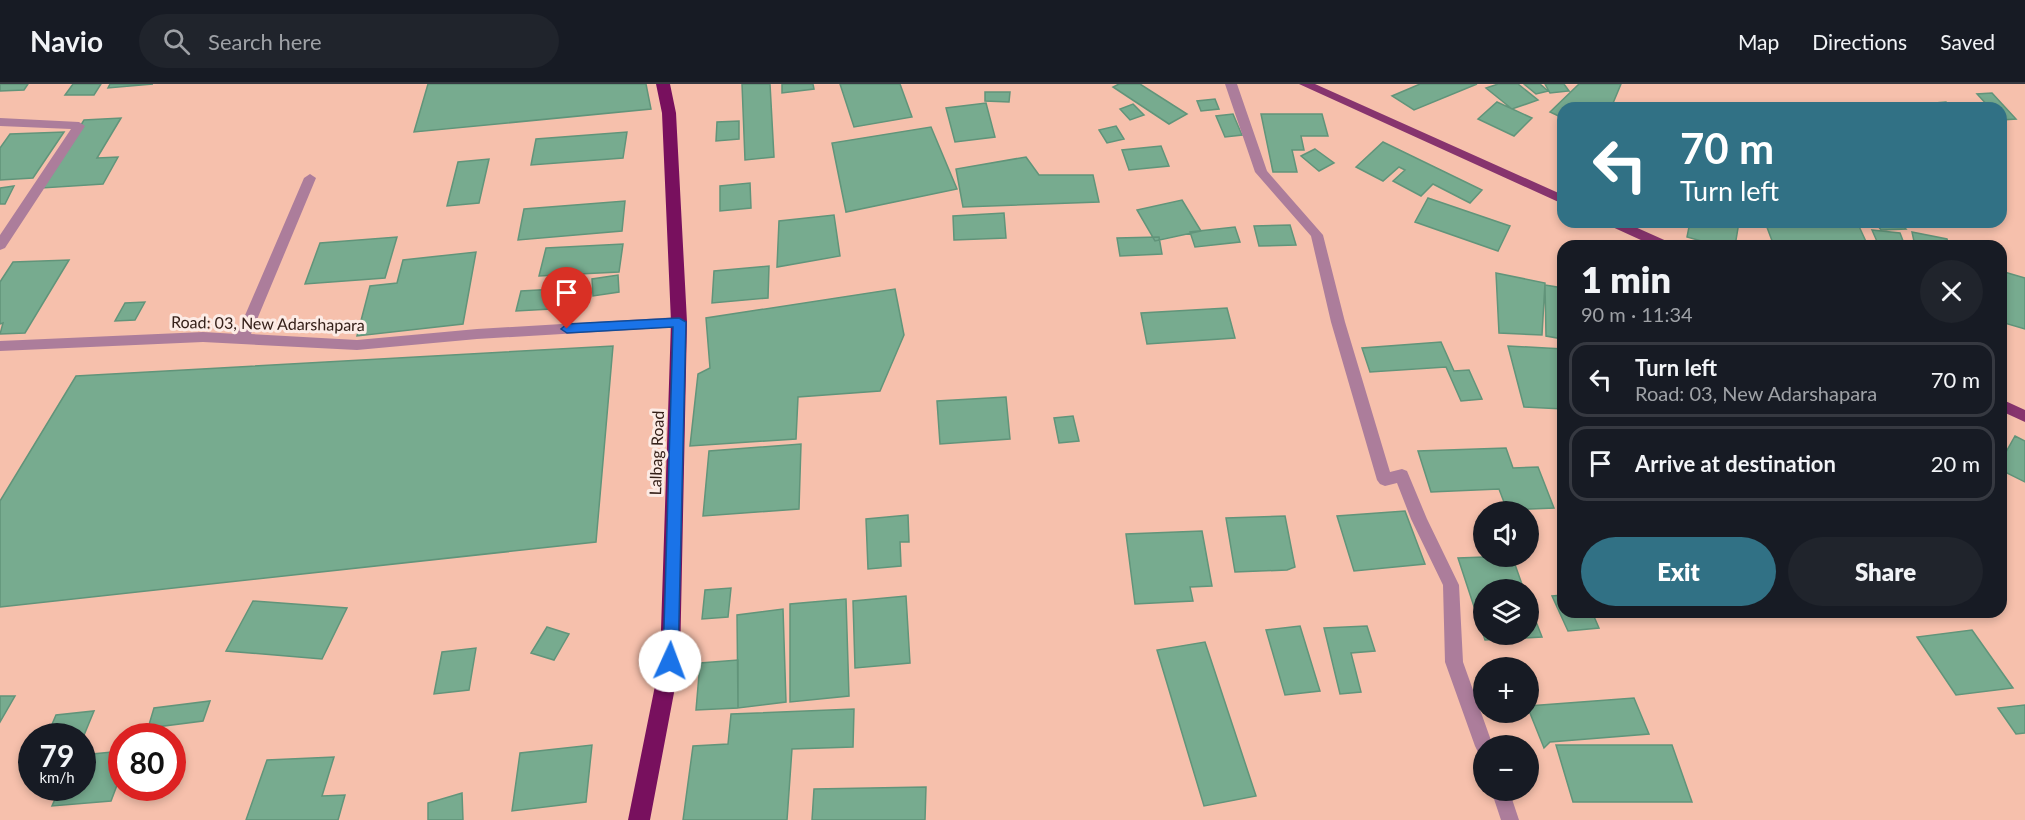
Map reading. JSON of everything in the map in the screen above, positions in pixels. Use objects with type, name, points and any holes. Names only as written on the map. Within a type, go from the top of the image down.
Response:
[{"type":"highway","name":"Lalbag Road","points":[[639,820],[670,661],[679,322],[669,113],[663,84]]},
{"type":"main road","points":[[1305,84],[1557,197]]},
{"type":"main road","points":[[1626,228],[1653,240]]},
{"type":"main road","points":[[2007,408],[2025,416]]},
{"type":"street","points":[[1231,84],[1261,172],[1317,235],[1338,322],[1385,480],[1402,475],[1419,519],[1451,585],[1454,662],[1480,735]]},
{"type":"street","points":[[0,122],[80,126],[0,245]]},
{"type":"street","points":[[243,339],[310,178]]},
{"type":"street","name":"Road: 03, New Adarshapara","points":[[0,346],[204,337],[357,345],[477,334],[679,322]]},
{"type":"street","points":[[1504,801],[1510,820]]},
{"type":"building","points":[[0,84],[28,84],[24,90],[0,91]]},
{"type":"building","points":[[73,84],[101,84],[94,95],[65,95]]},
{"type":"building","points":[[110,84],[153,84],[108,88]]},
{"type":"building","points":[[428,84],[646,84],[651,109],[414,132]]},
{"type":"building","points":[[742,84],[770,84],[774,157],[745,160]]},
{"type":"building","points":[[782,84],[813,84],[814,89],[782,93]]},
{"type":"building","points":[[840,84],[900,84],[912,117],[854,127]]},
{"type":"building","points":[[1119,84],[1140,84],[1187,114],[1169,124],[1113,87]]},
{"type":"building","points":[[1420,84],[1477,84],[1414,110],[1392,96]]},
{"type":"building","points":[[1498,84],[1518,84],[1538,100],[1512,109],[1486,88]]},
{"type":"building","points":[[1524,84],[1540,84],[1548,91],[1536,94]]},
{"type":"building","points":[[1545,84],[1564,84],[1569,91],[1550,93]]},
{"type":"building","points":[[1579,84],[1621,84],[1614,102],[1560,102]]},
{"type":"building","points":[[985,92],[1010,92],[1009,102],[985,101]]},
{"type":"building","points":[[1992,93],[2000,102],[1984,102],[1977,94]]},
{"type":"building","points":[[1215,99],[1219,109],[1201,111],[1197,101]]},
{"type":"building","points":[[1497,102],[1532,118],[1514,136],[1478,119]]},
{"type":"building","points":[[986,103],[995,137],[955,142],[946,108]]},
{"type":"building","points":[[1133,104],[1144,115],[1130,120],[1120,109]]},
{"type":"building","points":[[1557,105],[1557,115],[1550,112]]},
{"type":"building","points":[[2007,109],[2016,119],[2007,120]]},
{"type":"building","points":[[1233,114],[1242,135],[1225,137],[1216,116]]},
{"type":"building","points":[[1261,114],[1322,114],[1328,136],[1301,136],[1304,150],[1292,150],[1297,172],[1273,172]]},
{"type":"building","points":[[121,118],[97,158],[118,157],[103,184],[42,188],[84,120]]},
{"type":"building","points":[[739,121],[739,139],[716,141],[717,122]]},
{"type":"building","points":[[1116,126],[1124,139],[1107,143],[1099,130]]},
{"type":"building","points":[[931,127],[957,189],[846,212],[832,143]]},
{"type":"building","points":[[64,132],[33,178],[0,180],[0,148],[10,134]]},
{"type":"building","points":[[627,132],[623,158],[531,165],[536,139]]},
{"type":"building","points":[[1383,142],[1482,190],[1470,203],[1433,184],[1421,196],[1393,181],[1405,170],[1399,167],[1383,181],[1356,167]]},
{"type":"building","points":[[1161,146],[1169,166],[1129,170],[1122,150]]},
{"type":"building","points":[[1315,149],[1334,163],[1319,171],[1301,156]]},
{"type":"building","points":[[1026,157],[1039,175],[1093,175],[1099,202],[963,207],[956,169]]},
{"type":"building","points":[[489,159],[479,203],[447,206],[458,162]]},
{"type":"building","points":[[750,183],[751,208],[720,211],[720,186]]},
{"type":"building","points":[[14,186],[5,204],[0,204],[0,188]]},
{"type":"building","points":[[1428,198],[1510,226],[1498,251],[1415,222]]},
{"type":"building","points":[[1182,200],[1201,231],[1155,241],[1137,210]]},
{"type":"building","points":[[625,201],[622,231],[518,240],[524,209]]},
{"type":"building","points":[[1004,213],[1006,238],[954,240],[953,216]]},
{"type":"building","points":[[834,215],[840,256],[777,267],[779,221]]},
{"type":"building","points":[[1290,225],[1296,245],[1259,246],[1254,226]]},
{"type":"building","points":[[1235,227],[1240,242],[1195,247],[1190,232]]},
{"type":"building","points":[[1689,228],[1738,228],[1736,240],[1698,240],[1687,237]]},
{"type":"building","points":[[1767,228],[1860,228],[1865,240],[1772,240]]},
{"type":"building","points":[[1880,228],[1906,229],[1881,230]]},
{"type":"building","points":[[1872,230],[1900,233],[1903,240],[1876,240]]},
{"type":"building","points":[[1912,232],[1947,240],[1914,240]]},
{"type":"building","points":[[397,237],[385,278],[305,284],[320,243]]},
{"type":"building","points":[[1159,237],[1162,254],[1120,256],[1117,238]]},
{"type":"building","points":[[623,244],[619,272],[539,276],[546,248]]},
{"type":"building","points":[[476,252],[463,324],[357,336],[370,286],[397,283],[403,260]]},
{"type":"building","points":[[69,260],[25,333],[0,334],[3,323],[0,324],[0,282],[13,262]]},
{"type":"building","points":[[769,266],[768,298],[712,303],[714,271]]},
{"type":"building","points":[[1496,273],[1545,283],[1542,335],[1499,333]]},
{"type":"building","points":[[2007,273],[2025,278],[2025,329],[2007,324]]},
{"type":"building","points":[[618,275],[619,292],[593,296],[592,279]]},
{"type":"building","points":[[1545,285],[1557,287],[1557,338],[1546,336]]},
{"type":"building","points":[[556,289],[551,309],[516,311],[521,291]]},
{"type":"building","points":[[895,289],[904,335],[880,391],[798,397],[796,439],[690,446],[698,374],[710,368],[706,318]]},
{"type":"building","points":[[145,302],[135,320],[115,321],[125,303]]},
{"type":"building","points":[[1227,308],[1235,338],[1147,344],[1141,313]]},
{"type":"building","points":[[1441,342],[1454,371],[1469,370],[1482,399],[1461,401],[1446,367],[1370,372],[1362,348]]},
{"type":"building","points":[[613,346],[596,542],[0,607],[0,501],[76,376]]},
{"type":"building","points":[[1508,346],[1557,349],[1557,409],[1524,407]]},
{"type":"building","points":[[1006,397],[1010,439],[940,444],[937,401]]},
{"type":"building","points":[[1073,416],[1079,441],[1059,443],[1054,418]]},
{"type":"building","points":[[2015,436],[2025,441],[2025,482],[2007,473],[2007,450]]},
{"type":"building","points":[[801,444],[799,509],[703,516],[709,451]]},
{"type":"building","points":[[1506,448],[1513,468],[1538,467],[1554,508],[1539,509],[1539,501],[1504,501],[1499,489],[1431,492],[1418,451]]},
{"type":"building","points":[[1405,511],[1425,564],[1354,571],[1337,516]]},
{"type":"building","points":[[908,515],[909,542],[900,542],[901,566],[868,569],[866,519]]},
{"type":"building","points":[[1285,516],[1295,567],[1287,570],[1235,572],[1226,518]]},
{"type":"building","points":[[1202,531],[1212,586],[1190,587],[1193,601],[1135,604],[1126,534]]},
{"type":"building","points":[[1473,557],[1473,567],[1516,567],[1520,579],[1473,579],[1473,604],[1458,558]]},
{"type":"building","points":[[731,588],[728,617],[702,619],[705,590]]},
{"type":"building","points":[[906,596],[910,663],[855,668],[853,601]]},
{"type":"building","points":[[1552,596],[1557,596],[1557,607]]},
{"type":"building","points":[[846,599],[849,696],[790,702],[790,604]]},
{"type":"building","points":[[253,601],[347,608],[322,659],[226,651]]},
{"type":"building","points":[[783,609],[786,702],[738,708],[737,615]]},
{"type":"building","points":[[1562,618],[1595,618],[1599,628],[1568,631]]},
{"type":"building","points":[[1300,626],[1320,691],[1285,695],[1266,630]]},
{"type":"building","points":[[1367,626],[1375,651],[1351,653],[1361,692],[1340,694],[1324,628]]},
{"type":"building","points":[[547,627],[569,634],[554,660],[531,653]]},
{"type":"building","points":[[1972,630],[2013,688],[1956,695],[1917,637]]},
{"type":"building","points":[[1205,642],[1256,796],[1204,806],[1157,650]]},
{"type":"building","points":[[476,648],[469,690],[434,694],[442,652]]},
{"type":"building","points":[[738,660],[738,708],[696,710],[700,663]]},
{"type":"building","points":[[0,696],[15,696],[0,722]]},
{"type":"building","points":[[1634,698],[1649,734],[1550,742],[1544,748],[1534,723],[1539,723],[1539,705]]},
{"type":"building","points":[[210,701],[203,721],[186,723],[150,723],[154,708]]},
{"type":"building","points":[[2025,705],[2025,733],[2016,734],[1998,708]]},
{"type":"building","points":[[854,709],[853,747],[792,749],[787,820],[683,820],[693,746],[728,744],[731,714]]},
{"type":"building","points":[[94,711],[89,723],[53,723],[56,715]]},
{"type":"building","points":[[592,745],[586,802],[512,811],[520,753]]},
{"type":"building","points":[[1556,745],[1672,745],[1692,802],[1573,802]]},
{"type":"building","points":[[108,752],[108,801],[111,801],[52,806],[54,801],[96,801],[96,754]]},
{"type":"building","points":[[334,757],[322,796],[345,795],[338,820],[246,820],[267,760]]},
{"type":"building","points":[[926,787],[925,820],[812,820],[814,789]]},
{"type":"building","points":[[462,793],[463,820],[428,820],[428,803]]},
{"type":"route","points":[[567,329],[679,322],[670,661]]}]
